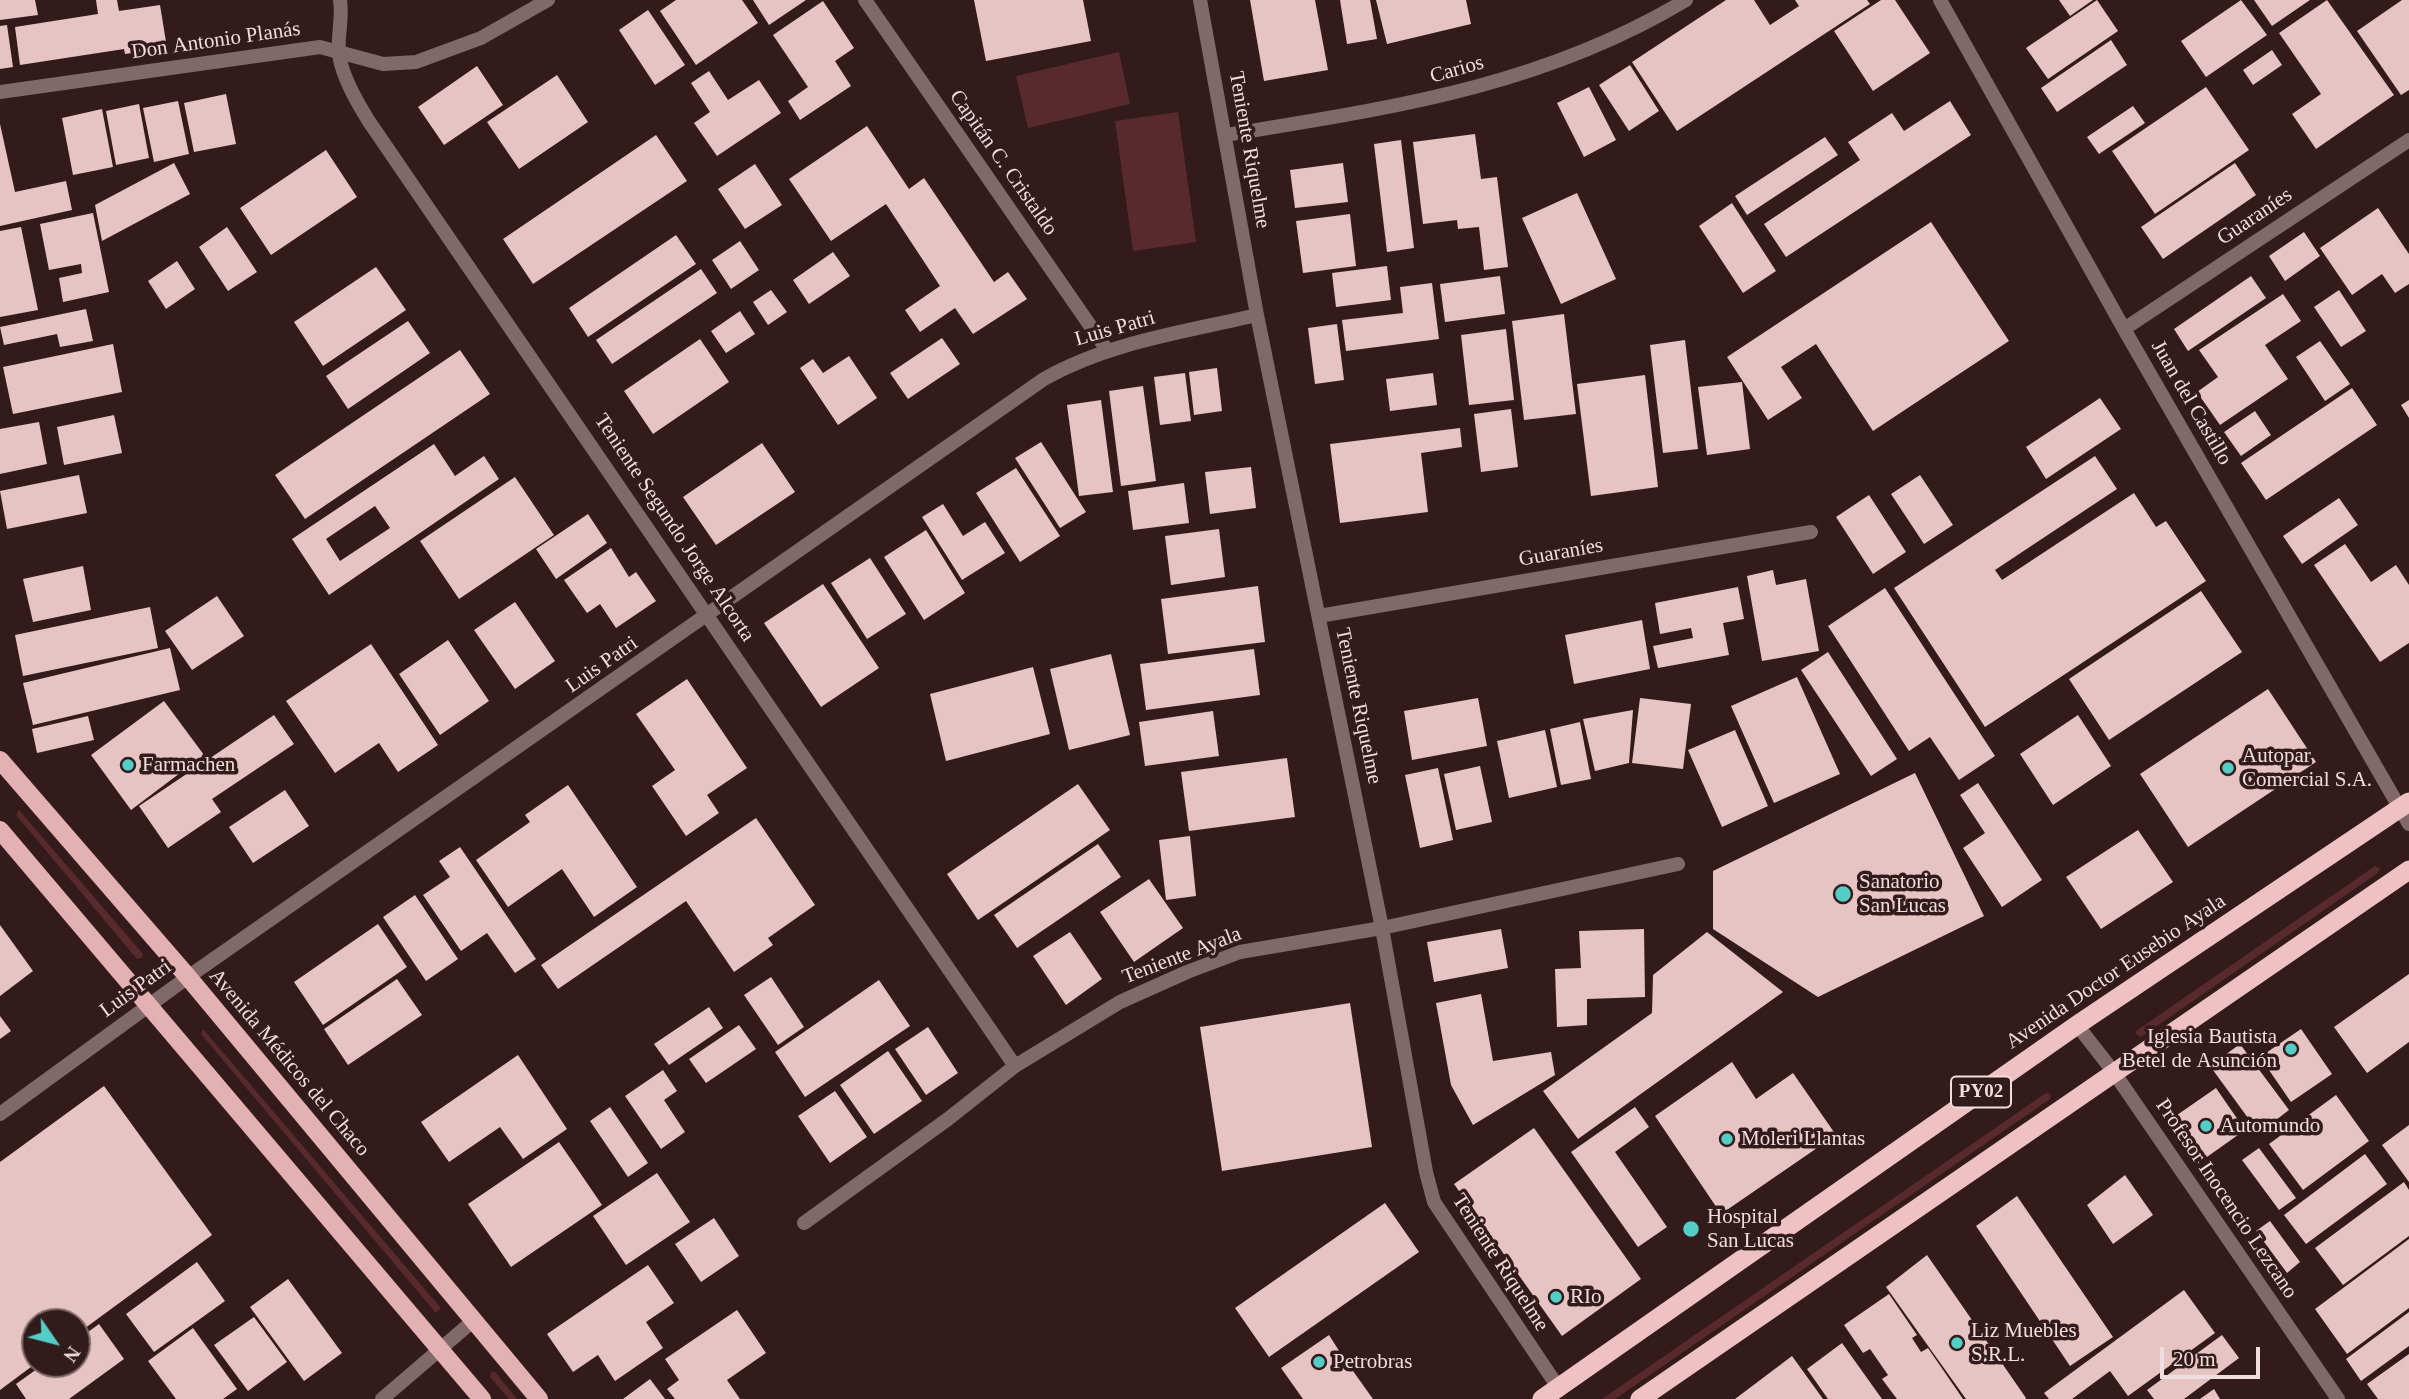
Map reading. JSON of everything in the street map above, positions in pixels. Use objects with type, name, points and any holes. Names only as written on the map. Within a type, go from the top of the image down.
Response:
[{"type":"highway","name":"Avenida Doctor Eusebio Ayala","points":[[1550,1393],[2077,1025],[2406,812]]},
{"type":"highway","name":"PY02","points":[[1640,1399],[2113,1071],[2409,870]]},
{"type":"main road","name":"Avenida Médicos del Chaco","points":[[0,760],[188,977],[539,1399]]},
{"type":"main road","points":[[0,830],[482,1399]]},
{"type":"street","name":"Teniente Segundo Jorge Alcorta","points":[[340,0],[343,18],[339,54],[351,90],[368,120],[1016,1066]]},
{"type":"street","name":"Don Antonio Planás","points":[[0,92],[320,47],[383,64],[416,62],[481,38],[548,0]]},
{"type":"street","name":"Capitán C. Cristaldo","points":[[865,0],[1107,350]]},
{"type":"street","name":"Teniente Riquelme","points":[[1200,0],[1258,315],[1382,928],[1420,1143],[1434,1202],[1550,1393]]},
{"type":"street","name":"Carios","points":[[1226,135],[1413,104],[1508,78],[1578,56],[1647,24],[1686,0]]},
{"type":"street","name":"Juan del Castillo","points":[[1940,0],[2124,329],[2406,812]]},
{"type":"street","name":"Guaraníes","points":[[2124,329],[2409,140]]},
{"type":"street","name":"Luis Patri","points":[[0,1114],[188,977],[709,616],[1044,379],[1074,362],[1107,350],[1258,315]]},
{"type":"street","name":"Guaraníes","points":[[1318,616],[1811,532]]},
{"type":"street","name":"Teniente Ayala","points":[[804,1223],[948,1119],[1016,1066],[1120,1002],[1198,968],[1240,952],[1382,928],[1678,864]]},
{"type":"street","name":"Profesor Inocencio Lezcano","points":[[2077,1025],[2113,1071],[2338,1399]]},
{"type":"street","points":[[382,1399],[473,1321]]},
{"type":"shaded area","points":[[1119,52],[1130,104],[1028,128],[1016,76]]},
{"type":"shaded area","points":[[1178,112],[1196,242],[1133,251],[1115,121]]},
{"type":"shaded area","points":[[19,810],[143,954],[142,958],[137,959],[16,815]]},
{"type":"shaded area","points":[[2375,866],[2380,869],[2379,872],[2141,1037],[2136,1034],[2136,1031]]},
{"type":"shaded area","points":[[203,1029],[440,1307],[439,1311],[435,1312],[201,1034]]},
{"type":"shaded area","points":[[2046,1093],[2051,1094],[2050,1099],[1615,1399],[1602,1399]]},
{"type":"shaded area","points":[[491,1372],[495,1372],[517,1399],[509,1399],[490,1377]]},
{"type":"building","points":[[0,0],[35,0],[38,15],[0,20]]},
{"type":"building","points":[[96,0],[117,0],[119,11],[160,5],[167,48],[125,54],[124,49],[20,65],[15,27],[98,14]]},
{"type":"building","points":[[676,0],[742,0],[758,23],[696,65],[660,11]]},
{"type":"building","points":[[753,0],[806,0],[769,25]]},
{"type":"building","points":[[974,0],[1083,0],[1091,41],[986,61]]},
{"type":"building","points":[[1250,0],[1315,0],[1328,70],[1264,81]]},
{"type":"building","points":[[1340,0],[1370,0],[1377,39],[1347,44]]},
{"type":"building","points":[[1376,0],[1466,0],[1471,24],[1387,44]]},
{"type":"building","points":[[1726,0],[1754,0],[1770,25],[1799,6],[1795,0],[1867,0],[1870,4],[1677,131],[1632,62]]},
{"type":"building","points":[[1881,0],[1895,0],[1930,53],[1873,91],[1834,31]]},
{"type":"building","points":[[2059,0],[2093,0],[2070,16]]},
{"type":"building","points":[[2097,0],[2118,31],[2048,79],[2026,48]]},
{"type":"building","points":[[2241,0],[2267,35],[2206,77],[2181,41]]},
{"type":"building","points":[[2254,0],[2310,0],[2272,26]]},
{"type":"building","points":[[2327,0],[2394,95],[2316,149],[2292,114],[2321,94],[2279,33]]},
{"type":"building","points":[[2402,0],[2409,0],[2409,90],[2401,95],[2357,31]]},
{"type":"building","points":[[823,1],[854,48],[835,61],[851,86],[800,120],[788,101],[808,87],[773,35]]},
{"type":"building","points":[[648,10],[685,65],[655,85],[619,30]]},
{"type":"building","points":[[7,25],[13,67],[0,69],[0,26]]},
{"type":"building","points":[[2111,40],[2127,65],[2057,112],[2041,88]]},
{"type":"building","points":[[2272,50],[2282,65],[2253,85],[2243,70]]},
{"type":"building","points":[[1630,65],[1659,111],[1629,131],[1599,85]]},
{"type":"building","points":[[477,66],[503,105],[444,145],[418,107]]},
{"type":"building","points":[[709,71],[728,100],[759,80],[781,113],[717,156],[694,123],[710,112],[691,83]]},
{"type":"building","points":[[557,75],[588,122],[519,169],[487,122]]},
{"type":"building","points":[[1589,87],[1616,140],[1584,157],[1557,103]]},
{"type":"building","points":[[2206,87],[2249,150],[2155,214],[2112,151]]},
{"type":"building","points":[[226,94],[236,144],[194,152],[184,103]]},
{"type":"building","points":[[178,101],[189,154],[154,162],[143,108]]},
{"type":"building","points":[[1950,101],[1971,135],[1786,257],[1764,224],[1860,160],[1848,142],[1892,113],[1904,131]]},
{"type":"building","points":[[139,104],[149,158],[116,165],[106,111]]},
{"type":"building","points":[[2133,106],[2145,123],[2099,154],[2087,137]]},
{"type":"building","points":[[102,109],[113,167],[73,175],[62,118]]},
{"type":"building","points":[[0,124],[15,192],[66,181],[72,210],[0,226]]},
{"type":"building","points":[[867,126],[909,189],[924,178],[994,282],[1008,272],[1027,299],[973,334],[955,308],[920,332],[905,310],[940,286],[886,204],[831,241],[789,179]]},
{"type":"building","points":[[1475,134],[1481,179],[1497,177],[1508,267],[1484,270],[1479,227],[1458,229],[1457,220],[1423,224],[1413,142]]},
{"type":"building","points":[[656,135],[687,181],[533,284],[503,239]]},
{"type":"building","points":[[1825,137],[1838,155],[1747,215],[1735,196]]},
{"type":"building","points":[[1401,140],[1414,248],[1387,252],[1374,144]]},
{"type":"building","points":[[326,150],[357,197],[271,255],[240,208]]},
{"type":"building","points":[[174,163],[190,194],[102,241],[95,205]]},
{"type":"building","points":[[1343,163],[1348,202],[1295,208],[1290,170]]},
{"type":"building","points":[[2235,163],[2256,195],[2163,259],[2141,227]]},
{"type":"building","points":[[755,164],[782,205],[745,229],[718,189]]},
{"type":"building","points":[[1577,193],[1616,279],[1561,304],[1522,218]]},
{"type":"building","points":[[1732,203],[1776,271],[1743,293],[1699,226]]},
{"type":"building","points":[[2378,208],[2409,254],[2409,284],[2395,293],[2382,274],[2352,295],[2320,248]]},
{"type":"building","points":[[93,213],[109,292],[63,302],[59,278],[82,273],[81,264],[49,270],[40,224]]},
{"type":"building","points":[[1350,214],[1356,266],[1303,273],[1296,221]]},
{"type":"building","points":[[1931,222],[2009,341],[1873,431],[1816,344],[1781,367],[1802,398],[1768,420],[1727,357]]},
{"type":"building","points":[[21,227],[38,310],[0,317],[0,231]]},
{"type":"building","points":[[227,227],[257,272],[228,291],[199,247]]},
{"type":"building","points":[[2304,232],[2320,256],[2285,281],[2269,256]]},
{"type":"building","points":[[676,235],[696,264],[588,337],[569,308]]},
{"type":"building","points":[[740,241],[759,270],[731,289],[712,260]]},
{"type":"building","points":[[833,252],[850,276],[809,304],[793,280]]},
{"type":"building","points":[[177,261],[195,289],[166,309],[148,281]]},
{"type":"building","points":[[1387,266],[1391,300],[1336,307],[1332,273]]},
{"type":"building","points":[[376,267],[406,310],[323,366],[294,322]]},
{"type":"building","points":[[701,269],[717,293],[612,364],[596,340]]},
{"type":"building","points":[[1500,276],[1505,314],[1445,322],[1440,284]]},
{"type":"building","points":[[2251,276],[2266,298],[2188,351],[2174,329]]},
{"type":"building","points":[[1432,283],[1439,339],[1346,351],[1342,320],[1403,313],[1400,287]]},
{"type":"building","points":[[771,290],[787,312],[768,325],[753,302]]},
{"type":"building","points":[[2339,290],[2366,331],[2341,347],[2314,307]]},
{"type":"building","points":[[2283,294],[2301,321],[2265,345],[2288,379],[2220,425],[2197,392],[2218,377],[2199,350]]},
{"type":"building","points":[[86,309],[93,341],[60,347],[57,334],[4,345],[0,327]]},
{"type":"building","points":[[740,311],[755,334],[726,353],[711,331]]},
{"type":"building","points":[[1564,314],[1576,414],[1524,420],[1512,321]]},
{"type":"building","points":[[408,321],[430,353],[348,409],[326,376]]},
{"type":"building","points":[[1337,324],[1344,380],[1315,384],[1308,328]]},
{"type":"building","points":[[1506,329],[1514,400],[1469,405],[1461,335]]},
{"type":"building","points":[[942,338],[960,364],[908,399],[890,373]]},
{"type":"building","points":[[700,339],[729,382],[653,434],[624,391]]},
{"type":"building","points":[[1685,340],[1698,449],[1663,453],[1650,345]]},
{"type":"building","points":[[2320,341],[2350,384],[2325,401],[2296,357]]},
{"type":"building","points":[[113,344],[122,392],[13,414],[3,367]]},
{"type":"building","points":[[460,350],[490,394],[305,519],[275,475]]},
{"type":"building","points":[[849,356],[877,398],[838,425],[800,368],[813,359],[823,373]]},
{"type":"building","points":[[1217,368],[1222,411],[1194,415],[1189,372]]},
{"type":"building","points":[[1185,373],[1191,421],[1160,425],[1154,377]]},
{"type":"building","points":[[1433,373],[1437,405],[1390,411],[1386,379]]},
{"type":"building","points":[[1645,375],[1658,487],[1591,496],[1577,384]]},
{"type":"building","points":[[1742,382],[1750,449],[1707,455],[1698,387]]},
{"type":"building","points":[[1143,386],[1156,481],[1121,486],[1109,391]]},
{"type":"building","points":[[2352,388],[2377,425],[2266,500],[2241,463]]},
{"type":"building","points":[[2100,398],[2121,429],[2046,479],[2026,447]]},
{"type":"building","points":[[1101,400],[1113,492],[1079,496],[1067,405]]},
{"type":"building","points":[[2409,400],[2409,418],[2401,405]]},
{"type":"building","points":[[1511,409],[1518,467],[1481,472],[1474,414]]},
{"type":"building","points":[[2255,411],[2271,435],[2241,456],[2224,432]]},
{"type":"building","points":[[114,415],[122,453],[64,465],[57,427]]},
{"type":"building","points":[[39,422],[47,464],[0,474],[0,429]]},
{"type":"building","points":[[1460,428],[1462,447],[1421,453],[1428,512],[1340,523],[1330,444]]},
{"type":"building","points":[[1041,442],[1086,512],[1060,528],[1015,458]]},
{"type":"building","points":[[762,443],[795,492],[716,545],[683,497]]},
{"type":"building","points":[[434,444],[455,476],[484,456],[499,479],[329,595],[292,539]],"holes":[[[375,506],[390,528],[340,561],[326,539]]]},
{"type":"building","points":[[2095,456],[2117,489],[1995,570],[2002,580],[2134,493],[2156,527],[2166,521],[2206,581],[1985,727],[1894,588]]},
{"type":"building","points":[[1251,467],[1256,508],[1210,514],[1205,472]]},
{"type":"building","points":[[1016,468],[1060,536],[1020,562],[976,493]]},
{"type":"building","points":[[79,475],[87,513],[7,529],[0,491]]},
{"type":"building","points":[[1920,475],[1953,525],[1924,544],[1891,494]]},
{"type":"building","points":[[515,477],[554,535],[459,599],[420,541]]},
{"type":"building","points":[[1184,483],[1189,523],[1133,530],[1128,491]]},
{"type":"building","points":[[1869,495],[1906,552],[1873,574],[1836,517]]},
{"type":"building","points":[[2339,498],[2358,525],[2302,564],[2283,536]]},
{"type":"building","points":[[943,504],[963,536],[985,522],[1005,553],[962,580],[922,517]]},
{"type":"building","points":[[588,514],[607,543],[556,579],[536,549]]},
{"type":"building","points":[[1219,529],[1225,577],[1171,585],[1165,536]]},
{"type":"building","points":[[926,530],[965,593],[924,620],[884,557]]},
{"type":"building","points":[[2345,544],[2371,582],[2396,565],[2409,585],[2409,643],[2380,662],[2314,565]]},
{"type":"building","points":[[611,548],[629,577],[636,572],[656,601],[616,628],[600,604],[587,613],[564,580]]},
{"type":"building","points":[[870,558],[906,614],[867,639],[831,583]]},
{"type":"building","points":[[83,566],[91,610],[33,622],[23,579]]},
{"type":"building","points":[[1773,570],[1776,585],[1806,579],[1819,651],[1762,661],[1747,576]]},
{"type":"building","points":[[823,584],[879,668],[821,707],[764,623]]},
{"type":"building","points":[[1258,586],[1265,642],[1168,654],[1161,599]]},
{"type":"building","points":[[1738,587],[1744,619],[1723,623],[1729,655],[1658,668],[1653,646],[1693,638],[1691,628],[1660,634],[1655,603]]},
{"type":"building","points":[[1885,588],[1995,756],[1959,780],[1930,737],[1909,751],[1828,626]]},
{"type":"building","points":[[2201,591],[2242,652],[2109,740],[2069,679]]},
{"type":"building","points":[[217,596],[244,636],[192,670],[165,631]]},
{"type":"building","points":[[515,602],[555,661],[515,689],[474,630]]},
{"type":"building","points":[[150,607],[158,648],[23,676],[15,635]]},
{"type":"building","points":[[1642,620],[1650,669],[1574,684],[1565,635]]},
{"type":"building","points":[[448,640],[489,701],[440,735],[399,674]]},
{"type":"building","points":[[371,644],[438,745],[398,772],[379,743],[335,773],[286,701]]},
{"type":"building","points":[[170,648],[180,690],[33,725],[23,683]]},
{"type":"building","points":[[1254,649],[1260,695],[1146,710],[1140,664]]},
{"type":"building","points":[[1828,652],[1897,759],[1871,776],[1801,670]]},
{"type":"building","points":[[1111,654],[1130,735],[1069,750],[1050,669]]},
{"type":"building","points":[[1033,667],[1050,734],[946,761],[930,694]]},
{"type":"building","points":[[1797,677],[1840,774],[1774,803],[1731,706]]},
{"type":"building","points":[[687,679],[747,768],[707,795],[719,813],[686,836],[652,786],[675,770],[636,714]]},
{"type":"building","name":"Autopar Comercial S.A.","points":[[2268,689],[2316,762],[2188,847],[2140,774]]},
{"type":"building","points":[[1478,698],[1487,746],[1412,760],[1404,711]]},
{"type":"building","points":[[1640,698],[1691,704],[1683,769],[1632,763]]},
{"type":"building","points":[[164,701],[204,755],[131,810],[91,755]]},
{"type":"building","points":[[1633,710],[1629,763],[1595,771],[1583,719]]},
{"type":"building","points":[[1213,711],[1219,756],[1145,766],[1139,722]]},
{"type":"building","points":[[274,715],[294,744],[212,799],[221,812],[168,848],[139,806]]},
{"type":"building","points":[[2078,715],[2111,766],[2053,805],[2020,754]]},
{"type":"building","points":[[88,716],[94,740],[37,753],[32,729]]},
{"type":"building","points":[[1580,722],[1591,779],[1561,785],[1550,729]]},
{"type":"building","points":[[1545,730],[1557,787],[1509,798],[1497,741]]},
{"type":"building","points":[[1735,730],[1768,806],[1722,827],[1688,750]]},
{"type":"building","points":[[1287,758],[1295,817],[1189,831],[1181,772]]},
{"type":"building","points":[[1480,766],[1492,822],[1456,830],[1444,774]]},
{"type":"building","points":[[1438,768],[1453,840],[1420,848],[1405,775]]},
{"type":"building","name":"Sanatorio San Lucas","points":[[1915,773],[1984,916],[1818,997],[1713,929],[1713,871]]},
{"type":"building","points":[[1978,783],[2042,880],[2002,907],[1963,848],[1985,833],[1960,795]]},
{"type":"building","points":[[1078,784],[1110,830],[978,920],[947,874]]},
{"type":"building","points":[[568,785],[637,887],[594,917],[562,869],[508,907],[476,860],[530,822],[525,815]]},
{"type":"building","points":[[285,790],[309,826],[253,863],[229,827]]},
{"type":"building","points":[[756,818],[815,905],[768,938],[773,945],[734,972],[686,901],[558,989],[541,965]]},
{"type":"building","points":[[2138,830],[2173,882],[2101,929],[2066,877]]},
{"type":"building","points":[[1190,836],[1196,896],[1166,900],[1159,840]]},
{"type":"building","points":[[1098,844],[1121,877],[1017,948],[994,915]]},
{"type":"building","points":[[460,847],[536,959],[515,973],[487,933],[461,951],[423,895],[450,877],[439,861]]},
{"type":"building","points":[[1149,879],[1183,928],[1134,962],[1100,912]]},
{"type":"building","points":[[415,895],[458,959],[426,981],[383,917]]},
{"type":"building","points":[[378,924],[407,967],[323,1025],[294,982]]},
{"type":"building","points":[[0,925],[33,971],[0,996]]},
{"type":"building","points":[[1501,929],[1508,968],[1434,982],[1427,942]]},
{"type":"building","points":[[1644,929],[1645,997],[1587,999],[1587,1025],[1557,1027],[1555,969],[1581,968],[1579,931]]},
{"type":"building","points":[[1070,932],[1102,979],[1066,1005],[1033,956]]},
{"type":"building","points":[[1707,932],[1783,992],[1578,1139],[1543,1091],[1652,1013],[1653,975]]},
{"type":"building","points":[[2409,974],[2409,1042],[2367,1073],[2334,1027]]},
{"type":"building","points":[[771,977],[804,1027],[778,1045],[744,995]]},
{"type":"building","points":[[397,979],[422,1015],[348,1065],[324,1029]]},
{"type":"building","points":[[879,980],[910,1026],[805,1097],[775,1052]]},
{"type":"building","points":[[1481,994],[1493,1061],[1551,1052],[1555,1075],[1473,1125],[1451,1085],[1436,1003]]},
{"type":"building","points":[[1350,1003],[1372,1147],[1222,1171],[1200,1027]]},
{"type":"building","points":[[709,1007],[723,1028],[669,1065],[654,1044]]},
{"type":"building","points":[[0,1016],[11,1031],[0,1039]]},
{"type":"building","points":[[739,1025],[756,1049],[706,1083],[689,1059]]},
{"type":"building","points":[[928,1027],[958,1073],[926,1095],[895,1049]]},
{"type":"building","points":[[2301,1029],[2332,1074],[2291,1102],[2260,1057]]},
{"type":"building","points":[[2240,1044],[2289,1110],[2259,1133],[2210,1066]]},
{"type":"building","points":[[888,1051],[922,1101],[874,1134],[840,1085]]},
{"type":"building","points":[[518,1055],[567,1129],[523,1159],[500,1127],[449,1162],[421,1122]]},
{"type":"building","name":"Moleri Llantas","points":[[1732,1062],[1756,1099],[1793,1073],[1836,1135],[1721,1214],[1655,1116]]},
{"type":"building","points":[[663,1070],[677,1091],[664,1100],[685,1132],[661,1149],[625,1096]]},
{"type":"building","points":[[104,1086],[212,1235],[91,1324],[91,1308],[21,1308],[21,1374],[0,1390],[0,1162]]},
{"type":"building","name":"Automundo","points":[[2216,1088],[2245,1130],[2197,1164],[2167,1122]]},
{"type":"building","points":[[835,1091],[867,1137],[830,1163],[798,1116]]},
{"type":"building","points":[[2336,1095],[2369,1141],[2303,1190],[2269,1144]]},
{"type":"building","points":[[610,1107],[648,1163],[628,1177],[590,1121]]},
{"type":"building","points":[[1635,1107],[1649,1127],[1615,1152],[1667,1227],[1638,1247],[1571,1152]]},
{"type":"building","points":[[2409,1125],[2409,1182],[2382,1145]]},
{"type":"building","points":[[1534,1128],[1641,1279],[1562,1336],[1454,1184]]},
{"type":"building","points":[[559,1142],[602,1205],[511,1267],[468,1204]]},
{"type":"building","points":[[2259,1148],[2296,1198],[2279,1210],[2242,1160]]},
{"type":"building","points":[[2365,1154],[2387,1184],[2306,1244],[2284,1215]]},
{"type":"building","points":[[657,1173],[690,1222],[626,1265],[593,1216]]},
{"type":"building","points":[[2125,1175],[2153,1215],[2113,1244],[2087,1205]]},
{"type":"building","points":[[2404,1182],[2409,1190],[2409,1236],[2343,1285],[2315,1248]]},
{"type":"building","points":[[2017,1196],[2113,1337],[2070,1366],[1976,1226]]},
{"type":"building","points":[[1385,1203],[1419,1252],[1269,1357],[1235,1308]]},
{"type":"building","points":[[714,1218],[739,1256],[701,1282],[675,1244]]},
{"type":"building","points":[[2270,1221],[2300,1262],[2287,1273],[2256,1231]]},
{"type":"building","points":[[2409,1239],[2409,1308],[2347,1354],[2315,1309]]},
{"type":"building","name":"Liz Muebles S.R.L.","points":[[1927,1255],[2025,1399],[1966,1399],[1886,1287]]},
{"type":"building","points":[[197,1262],[225,1301],[154,1352],[126,1314]]},
{"type":"building","points":[[648,1265],[674,1303],[646,1322],[663,1348],[615,1381],[598,1355],[573,1372],[547,1334]]},
{"type":"building","points":[[288,1279],[342,1353],[304,1381],[250,1307]]},
{"type":"building","points":[[2184,1290],[2215,1333],[2128,1396],[2110,1371],[2072,1399],[2049,1399],[2044,1393]]},
{"type":"building","points":[[1889,1294],[1917,1335],[1912,1338],[1921,1352],[1928,1348],[1963,1399],[1897,1399],[1882,1379],[1888,1375],[1870,1349],[1863,1353],[1844,1325]]},
{"type":"building","points":[[737,1310],[766,1353],[727,1380],[740,1399],[675,1399],[667,1389],[679,1380],[665,1359]]},
{"type":"building","points":[[2409,1312],[2409,1346],[2361,1381],[2346,1359]]},
{"type":"building","points":[[254,1317],[287,1362],[248,1391],[214,1345]]},
{"type":"building","points":[[99,1324],[124,1359],[69,1399],[26,1399],[16,1384],[24,1378],[91,1378],[91,1330]]},
{"type":"building","points":[[193,1328],[237,1389],[223,1399],[176,1399],[148,1361]]},
{"type":"building","name":"Petrobras","points":[[1329,1335],[1373,1399],[1303,1399],[1281,1368]]},
{"type":"building","points":[[2222,1335],[2239,1358],[2184,1399],[2154,1399],[2147,1390]]},
{"type":"building","points":[[1842,1343],[1882,1399],[1828,1399],[1807,1369]]},
{"type":"building","points":[[2409,1354],[2409,1399],[2378,1399],[2367,1384]]},
{"type":"building","points":[[1792,1356],[1823,1399],[1735,1399]]},
{"type":"building","points":[[650,1379],[665,1399],[623,1399]]},
{"type":"building","points":[[2214,1389],[2220,1399],[2200,1399]]},
{"type":"place","name":"Farmachen","points":[[128,765]]},
{"type":"place","name":"Autopar Comercial S.A.","points":[[2228,768]]},
{"type":"place","name":"Sanatorio San Lucas","points":[[1843,894]]},
{"type":"place","name":"Iglesia Bautista Betel de Asunción","points":[[2291,1049]]},
{"type":"place","name":"Automundo","points":[[2206,1126]]},
{"type":"place","name":"Moleri Llantas","points":[[1727,1139]]},
{"type":"place","name":"Hospital San Lucas","points":[[1691,1229]]},
{"type":"place","name":"RIo","points":[[1556,1297]]},
{"type":"place","name":"Liz Muebles S.R.L.","points":[[1957,1343]]},
{"type":"place","name":"Petrobras","points":[[1319,1362]]}]
